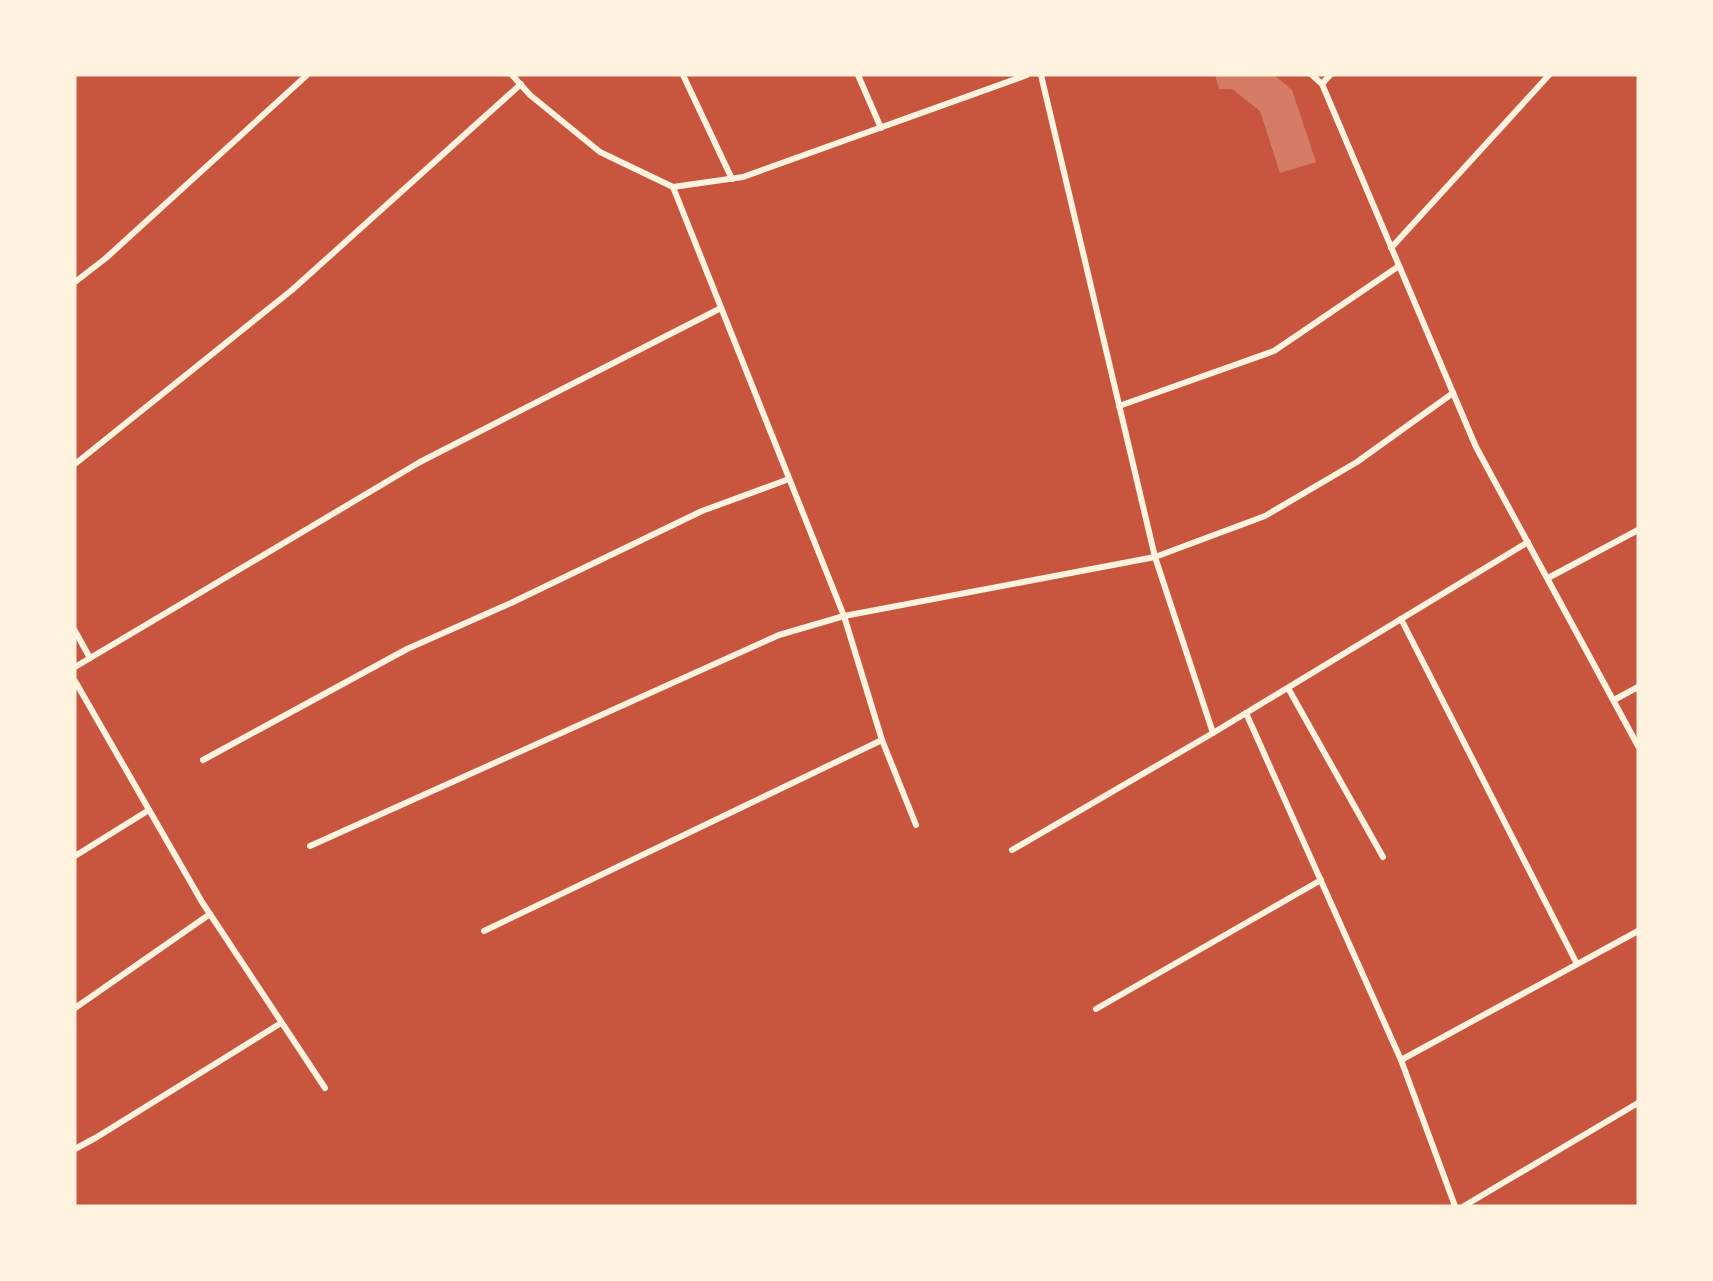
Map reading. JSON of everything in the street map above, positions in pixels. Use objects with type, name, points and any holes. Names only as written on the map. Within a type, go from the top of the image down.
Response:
[{"type":"street","points":[[75,282],[106,258],[307,75]]},
{"type":"street","points":[[512,75],[600,152],[673,187],[743,177],[1027,75]]},
{"type":"street","points":[[682,75],[732,179]]},
{"type":"street","points":[[858,75],[881,128]]},
{"type":"street","points":[[1041,75],[1155,557],[1213,733]]},
{"type":"street","points":[[1312,75],[1322,84],[1476,447],[1638,746]]},
{"type":"street","points":[[1322,84],[1330,75]]},
{"type":"street","points":[[1391,248],[1549,75]]},
{"type":"street","points":[[75,464],[292,290],[521,84]]},
{"type":"street","points":[[673,187],[844,616],[882,740],[916,825]]},
{"type":"street","points":[[1119,406],[1274,351],[1399,266]]},
{"type":"street","points":[[75,667],[420,462],[721,308]]},
{"type":"street","points":[[310,846],[779,635],[844,616],[1155,557],[1265,516],[1357,462],[1453,393]]},
{"type":"street","points":[[203,760],[406,649],[511,603],[702,511],[789,479]]},
{"type":"street","points":[[1548,578],[1638,530]]},
{"type":"street","points":[[1012,850],[1213,733],[1528,542]]},
{"type":"street","points":[[1401,619],[1577,964]]},
{"type":"street","points":[[75,631],[90,658]]},
{"type":"street","points":[[75,681],[210,914],[324,1088]]},
{"type":"street","points":[[1614,700],[1638,687]]},
{"type":"street","points":[[1288,688],[1383,857]]},
{"type":"street","points":[[1246,713],[1401,1060],[1455,1206]]},
{"type":"street","points":[[484,931],[882,740]]},
{"type":"street","points":[[75,856],[149,810]]},
{"type":"street","points":[[1096,1009],[1320,880]]},
{"type":"street","points":[[75,1008],[210,914]]},
{"type":"street","points":[[1401,1060],[1638,931]]},
{"type":"street","points":[[75,1149],[281,1023]]},
{"type":"street","points":[[1464,1206],[1638,1103]]},
{"type":"building","points":[[1215,75],[1274,75],[1292,90],[1316,162],[1280,173],[1260,111],[1232,89],[1219,89]]}]
